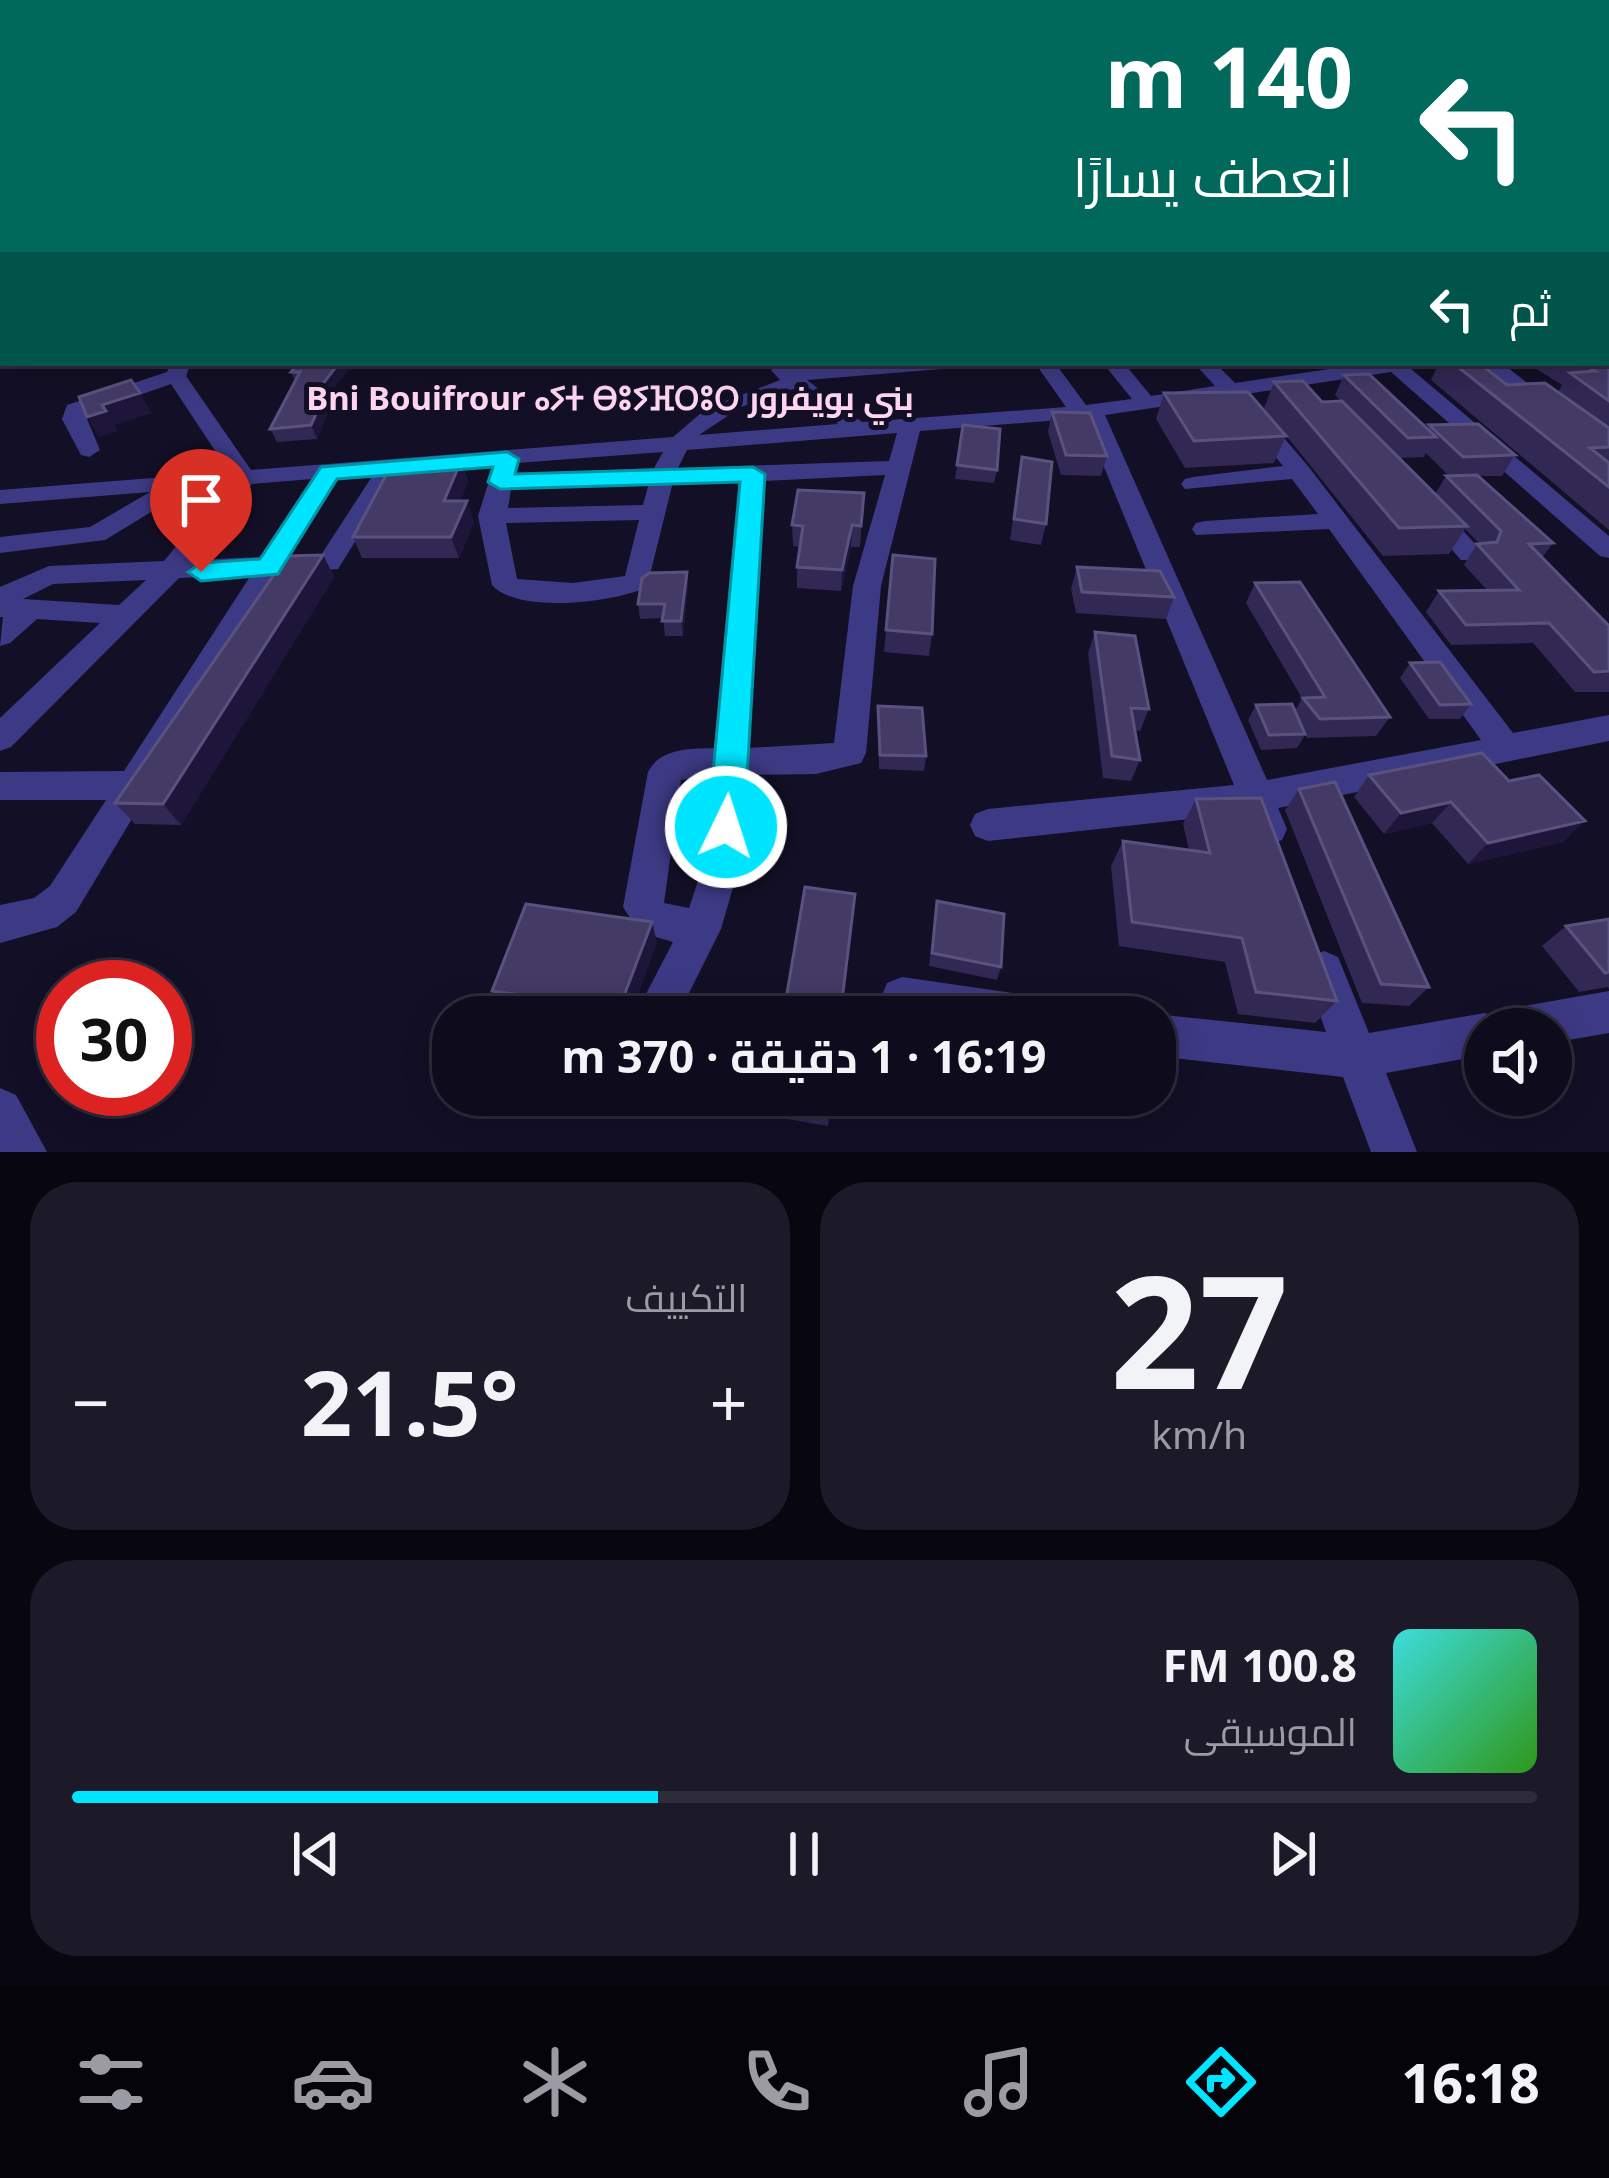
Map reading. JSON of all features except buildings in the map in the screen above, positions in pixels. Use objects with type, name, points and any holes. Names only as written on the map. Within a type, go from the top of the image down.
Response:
[{"type":"street","points":[[504,470],[490,516],[506,585],[522,592],[631,587],[641,572],[668,460],[733,403],[785,374],[900,366]]},
{"type":"street","points":[[1048,366],[1086,411],[1200,649],[1282,862]]},
{"type":"street","points":[[1116,366],[1148,405]]},
{"type":"street","points":[[1207,366],[1300,471],[1505,747]]},
{"type":"street","points":[[0,496],[389,468],[504,470],[668,460],[857,429],[1148,405],[1233,391],[1311,389],[1337,368],[1370,366]]},
{"type":"street","points":[[1405,366],[1609,550]]},
{"type":"street","points":[[1493,366],[1558,416]]},
{"type":"street","points":[[89,450],[73,419],[76,409],[179,369],[245,478]]},
{"type":"street","points":[[785,374],[857,429]]},
{"type":"street","points":[[701,929],[646,916],[642,907],[667,769],[815,760],[849,753],[867,586],[910,426]]},
{"type":"street","points":[[668,460],[753,474],[896,468]]},
{"type":"street","points":[[0,603],[49,575],[326,565],[336,558],[389,468]]},
{"type":"street","points":[[1193,484],[1300,471]]},
{"type":"street","points":[[0,924],[43,914],[62,899],[329,472]]},
{"type":"street","points":[[666,996],[701,929],[723,860],[753,474]]},
{"type":"street","points":[[0,737],[168,574],[245,478]]},
{"type":"street","points":[[0,545],[96,534],[183,484]]},
{"type":"street","points":[[1410,488],[1470,554]]},
{"type":"street","points":[[490,516],[652,512]]},
{"type":"street","points":[[1205,530],[1336,521]]},
{"type":"street","points":[[0,603],[125,615]]},
{"type":"street","points":[[0,636],[31,609]]},
{"type":"street","points":[[988,825],[1257,797],[1505,747],[1604,734]]},
{"type":"street","points":[[0,786],[131,785]]},
{"type":"street","points":[[1307,927],[1394,1152]]},
{"type":"street","points":[[1572,1018],[1609,1012]]},
{"type":"street","points":[[1176,1037],[1357,1057],[1464,1038]]},
{"type":"street","points":[[0,1112],[24,1152]]},
{"type":"district","name":"Bni Bouifrour ⴰⵢⵜ ⴱⵓⵢⴼⵔⵓⵔ بني بويفرور","points":[[610,398]]},
{"type":"route","points":[[201,572],[268,568],[329,472],[507,459],[500,482],[753,474],[726,827]]}]
